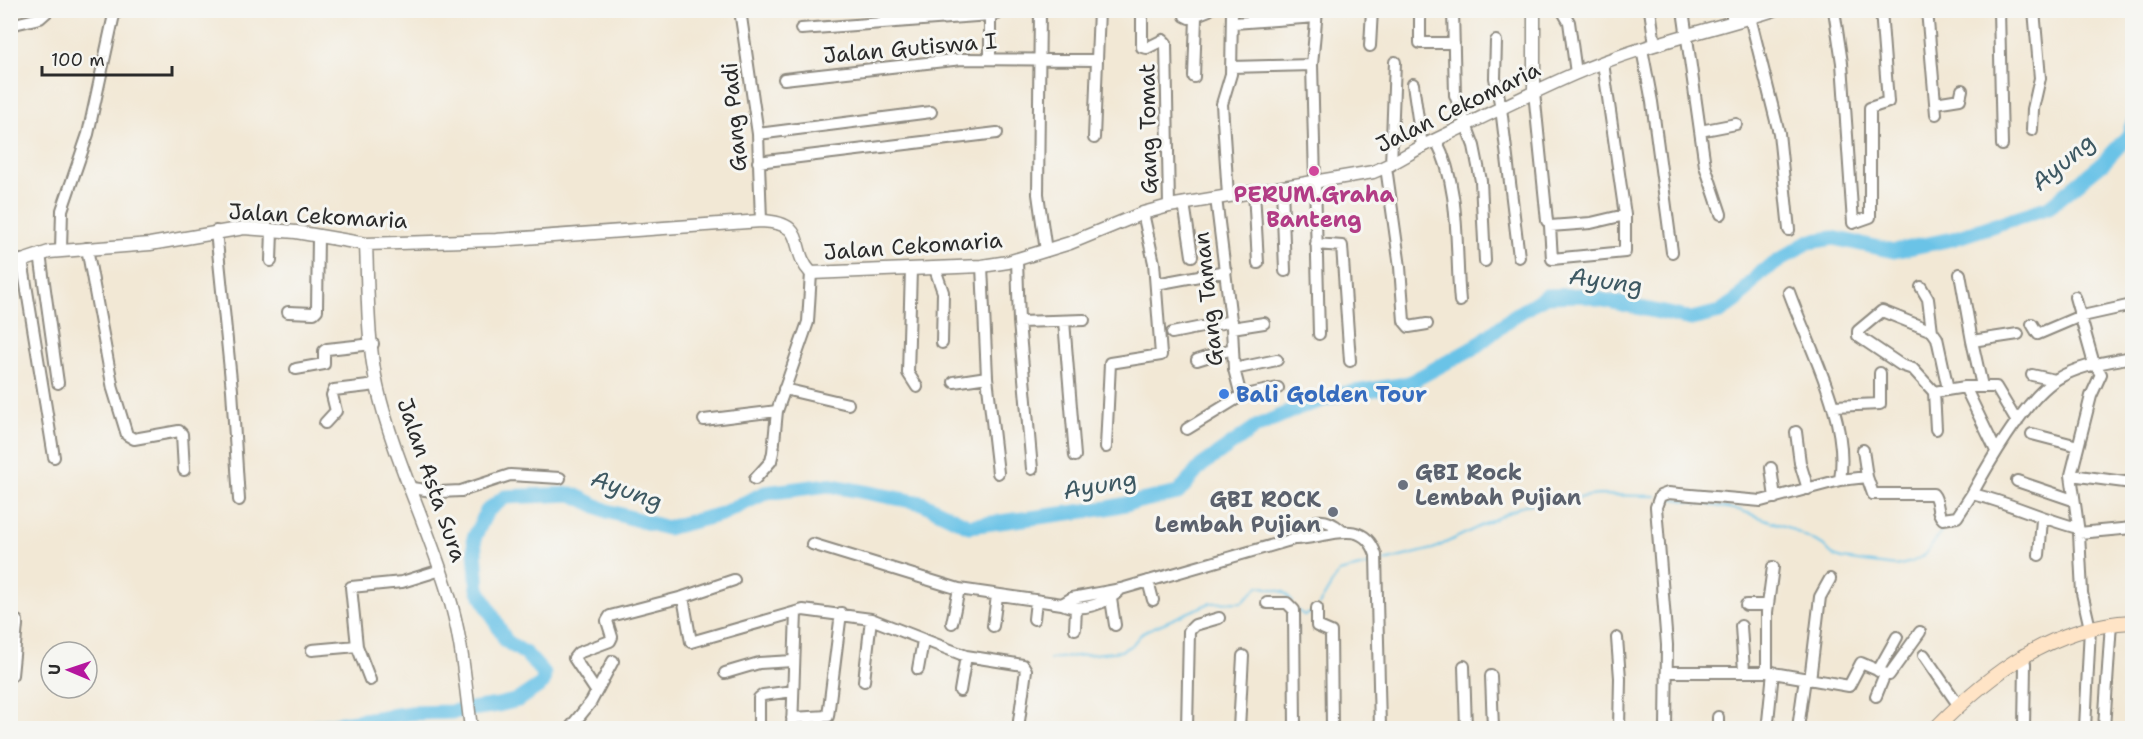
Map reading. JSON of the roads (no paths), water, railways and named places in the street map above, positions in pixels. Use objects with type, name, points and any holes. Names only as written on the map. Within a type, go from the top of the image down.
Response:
[{"type":"main road","points":[[1936,729],[1959,706],[2023,655],[2051,641],[2090,628],[2111,623],[2133,622]]},
{"type":"street","points":[[10,25],[40,18],[49,10]]},
{"type":"street","points":[[61,250],[62,210],[88,134],[115,10]]},
{"type":"street","name":"Gang Padi","points":[[740,10],[758,134],[761,221]]},
{"type":"street","points":[[1040,10],[1038,194],[1046,251]]},
{"type":"street","points":[[1094,138],[1099,10]]},
{"type":"street","name":"Gang Tomat","points":[[1142,10],[1142,47],[1147,48],[1163,40],[1166,43],[1169,206]]},
{"type":"street","points":[[1185,10],[1187,18],[1196,17],[1209,10]]},
{"type":"street","name":"Gang Taman","points":[[1232,10],[1234,23],[1232,67],[1221,104],[1222,197],[1232,349],[1241,396]]},
{"type":"street","points":[[1371,46],[1372,10]]},
{"type":"street","points":[[1420,10],[1420,43],[1454,43]]},
{"type":"street","points":[[1453,10],[1455,95],[1474,146],[1480,181],[1485,261]]},
{"type":"street","points":[[1534,10],[1534,92],[1547,221]]},
{"type":"street","points":[[1562,10],[1569,22],[1576,74]]},
{"type":"street","points":[[1650,10],[1655,45]]},
{"type":"street","points":[[1683,10],[1710,188],[1721,214]]},
{"type":"street","points":[[1834,10],[1842,63],[1853,223],[1870,216],[1870,108],[1888,102],[1881,10]]},
{"type":"street","points":[[1927,10],[1936,108],[1960,99],[1962,90]]},
{"type":"street","points":[[1999,10],[2002,145]]},
{"type":"street","points":[[2032,130],[2033,108],[2040,78],[2034,10]]},
{"type":"street","name":"Jalan Cekomaria","points":[[16,263],[40,254],[61,250],[150,244],[244,228],[366,244],[496,240],[761,221],[777,222],[792,232],[811,273],[936,270],[982,266],[1017,260],[1046,251],[1143,213],[1169,206],[1314,183],[1389,166],[1422,146],[1576,74],[1642,49],[1687,36],[1732,16],[1750,17],[1767,11]]},
{"type":"street","points":[[801,30],[994,13],[990,57]]},
{"type":"street","points":[[1234,23],[1317,14],[1312,65],[1319,334]]},
{"type":"street","points":[[1194,78],[1196,17]]},
{"type":"street","points":[[1750,17],[1779,133],[1789,230]]},
{"type":"street","points":[[1496,41],[1495,78],[1501,108],[1519,257]]},
{"type":"street","points":[[1642,49],[1653,102],[1672,252]]},
{"type":"street","name":"Jalan Gutiswa I","points":[[784,79],[990,57],[1015,60],[1097,60]]},
{"type":"street","points":[[1395,62],[1389,166],[1404,321],[1409,327],[1426,324]]},
{"type":"street","points":[[1603,63],[1625,215],[1625,252],[1552,259],[1550,226],[1592,223],[1625,215]]},
{"type":"street","points":[[1232,67],[1312,65]]},
{"type":"street","points":[[1413,84],[1422,146]]},
{"type":"street","points":[[758,134],[931,112]]},
{"type":"street","points":[[1700,131],[1737,124]]},
{"type":"street","points":[[758,162],[997,133]]},
{"type":"street","points":[[1436,140],[1447,166],[1451,185],[1460,301]]},
{"type":"street","points":[[1282,187],[1285,271]]},
{"type":"street","points":[[1254,191],[1258,263]]},
{"type":"street","points":[[1184,203],[1192,256]]},
{"type":"street","points":[[1106,447],[1110,363],[1161,355],[1152,247],[1143,213]]},
{"type":"street","points":[[271,261],[272,230]]},
{"type":"street","points":[[216,231],[232,390],[239,500]]},
{"type":"street","points":[[288,312],[314,313],[317,310],[318,236]]},
{"type":"street","name":"Jalan Asta Sura","points":[[366,244],[377,385],[395,446],[441,570],[459,636],[471,728]]},
{"type":"street","points":[[1316,244],[1342,246],[1350,360]]},
{"type":"street","points":[[87,248],[113,389],[127,435],[134,440],[179,431],[182,434],[184,471]]},
{"type":"street","points":[[40,254],[58,383]]},
{"type":"street","points":[[1017,260],[1019,322],[1032,469]]},
{"type":"street","points":[[16,263],[54,457]]},
{"type":"street","points":[[982,266],[987,376],[998,473]]},
{"type":"street","points":[[911,269],[908,373],[917,387]]},
{"type":"street","points":[[936,270],[943,292],[942,343]]},
{"type":"street","points":[[1156,284],[1226,271]]},
{"type":"street","points":[[755,479],[771,461],[777,411],[808,322],[811,273]]},
{"type":"street","points":[[1960,274],[1982,386]]},
{"type":"street","points":[[1921,287],[1928,299],[1932,331],[1937,338],[1948,389]]},
{"type":"street","points":[[1789,292],[1833,406],[1841,459],[1840,480]]},
{"type":"street","points":[[2074,297],[2078,317],[2094,364],[2101,374],[2091,396],[2071,475],[2078,530],[2082,593],[2090,628],[2085,729]]},
{"type":"street","points":[[2032,324],[2038,334],[2078,317],[2133,305]]},
{"type":"street","points":[[1932,331],[1881,311],[1857,335],[1901,365],[1913,369],[1935,392],[1936,429]]},
{"type":"street","points":[[1019,322],[1084,320]]},
{"type":"street","points":[[1064,321],[1075,456]]},
{"type":"street","points":[[1172,333],[1264,323]]},
{"type":"street","points":[[1972,341],[2018,334]]},
{"type":"street","points":[[296,369],[324,364],[324,351],[327,349],[373,344]]},
{"type":"street","points":[[1197,360],[1232,349]]},
{"type":"street","points":[[1863,450],[1872,494],[1933,494],[1938,513],[1943,519],[1957,517],[1996,451],[2017,422],[2055,380],[2094,364],[2133,357]]},
{"type":"street","points":[[1234,369],[1277,360]]},
{"type":"street","points":[[1833,406],[1880,404],[1880,373]]},
{"type":"street","points":[[2032,375],[2055,380]]},
{"type":"street","points":[[954,382],[987,376]]},
{"type":"street","points":[[325,423],[336,411],[332,395],[334,390],[377,385]]},
{"type":"street","points":[[1935,392],[1982,386],[1998,389],[2017,422]]},
{"type":"street","points":[[1965,387],[1996,451]]},
{"type":"street","points":[[1187,429],[1241,396],[1278,388]]},
{"type":"street","points":[[784,389],[848,404]]},
{"type":"street","points":[[704,420],[777,411]]},
{"type":"street","points":[[1796,432],[1800,464],[1808,489]]},
{"type":"street","points":[[2032,434],[2078,446]]},
{"type":"street","points":[[1771,468],[1775,498]]},
{"type":"street","points":[[411,488],[439,492],[460,491],[510,475],[560,478]]},
{"type":"street","points":[[2071,475],[2133,483]]},
{"type":"street","points":[[1666,729],[1669,672],[1656,507],[1660,496],[1668,493],[1751,501],[1775,498],[1840,480],[1868,477]]},
{"type":"street","points":[[2017,481],[2073,500]]},
{"type":"street","points":[[1972,494],[2004,501],[2042,520],[2078,530],[2133,528]]},
{"type":"street","points":[[2038,555],[2042,520]]},
{"type":"street","points":[[1062,604],[1072,598],[1122,589],[1294,538],[1308,539],[1341,530],[1365,538],[1376,555],[1380,729]]},
{"type":"street","points":[[812,544],[959,589],[1076,608],[1111,599],[1122,589]]},
{"type":"street","points":[[1768,721],[1770,672],[1768,605],[1773,567]]},
{"type":"street","points":[[370,680],[357,646],[351,587],[420,578],[441,570]]},
{"type":"street","points":[[1798,729],[1820,597],[1830,579]]},
{"type":"street","points":[[596,691],[574,658],[578,653],[610,641],[612,637],[608,618],[734,580]]},
{"type":"street","points":[[1148,581],[1153,600]]},
{"type":"street","points":[[952,623],[959,589]]},
{"type":"street","points":[[993,626],[997,596]]},
{"type":"street","points":[[683,597],[690,642],[803,610],[841,613],[871,619],[966,656],[1025,667],[1019,721]]},
{"type":"street","points":[[1111,599],[1115,625]]},
{"type":"street","points":[[1034,620],[1036,601]]},
{"type":"street","points":[[1266,603],[1287,603],[1294,610],[1295,729]]},
{"type":"street","points":[[1746,604],[1768,605]]},
{"type":"street","points":[[1075,629],[1076,608]]},
{"type":"street","points":[[1317,608],[1317,626],[1331,632],[1332,729]]},
{"type":"street","points":[[796,612],[792,723],[828,716],[841,613]]},
{"type":"street","points":[[1187,729],[1189,631],[1195,625],[1219,618]]},
{"type":"street","points":[[10,619],[17,621],[12,675]]},
{"type":"street","points":[[864,681],[871,619]]},
{"type":"street","points":[[2104,729],[2111,623]]},
{"type":"street","points":[[1741,626],[1744,671]]},
{"type":"street","points":[[1669,672],[1770,672],[1848,686],[1861,663],[1882,673],[1890,674],[1920,632]]},
{"type":"street","points":[[1876,696],[1882,673],[1897,637]]},
{"type":"street","points":[[1617,638],[1620,678],[1619,729]]},
{"type":"street","points":[[918,669],[923,641]]},
{"type":"street","points":[[312,650],[357,646]]},
{"type":"street","points":[[1924,655],[1959,706]]},
{"type":"street","points":[[2023,655],[2025,664],[2024,729]]},
{"type":"street","points":[[960,691],[966,656]]},
{"type":"street","points":[[1239,729],[1243,656]]},
{"type":"street","points":[[570,729],[613,661]]},
{"type":"street","points":[[725,673],[759,663],[793,661]]},
{"type":"street","points":[[1464,666],[1467,729]]},
{"type":"street","points":[[1491,676],[1493,729]]},
{"type":"street","points":[[759,729],[759,698],[763,695],[793,691]]},
{"type":"waterway","name":"Ayung","points":[[309,728],[411,713],[451,712],[498,705],[518,700],[543,683],[544,674],[526,654],[506,641],[478,589],[474,538],[487,511],[505,497],[572,494],[607,511],[667,528],[722,514],[765,493],[828,485],[922,503],[969,526],[1107,508],[1178,493],[1201,466],[1256,427],[1300,407],[1342,394],[1407,384],[1475,347],[1514,316],[1546,296],[1581,295],[1691,319],[1720,312],[1737,300],[1759,274],[1808,242],[1833,238],[1894,251],[1952,239],[2049,207],[2105,161],[2129,135],[2132,125]]},
{"type":"waterway","points":[[2108,367],[2132,364]]},
{"type":"waterway","points":[[1380,562],[1433,549],[1524,505],[1598,495],[1656,496]]},
{"type":"waterway","points":[[1670,498],[1739,510],[1787,527],[1823,545],[1834,556],[1842,559],[1896,566],[1912,562],[1926,554],[1947,523]]},
{"type":"waterway","points":[[1319,605],[1339,572],[1372,564]]},
{"type":"waterway","points":[[1050,659],[1121,651],[1132,645],[1143,632],[1210,603],[1242,602],[1259,586],[1284,592],[1292,601]]},
{"type":"waterway","points":[[1298,611],[1304,615],[1313,612]]},
{"type":"place","name":"PERUM.Graha Banteng","points":[[1314,171]]},
{"type":"place","name":"Bali Golden Tour","points":[[1224,394]]},
{"type":"place","name":"GBI Rock Lembah Pujian","points":[[1403,485]]},
{"type":"place","name":"GBI ROCK Lembah Pujian","points":[[1333,512]]}]
